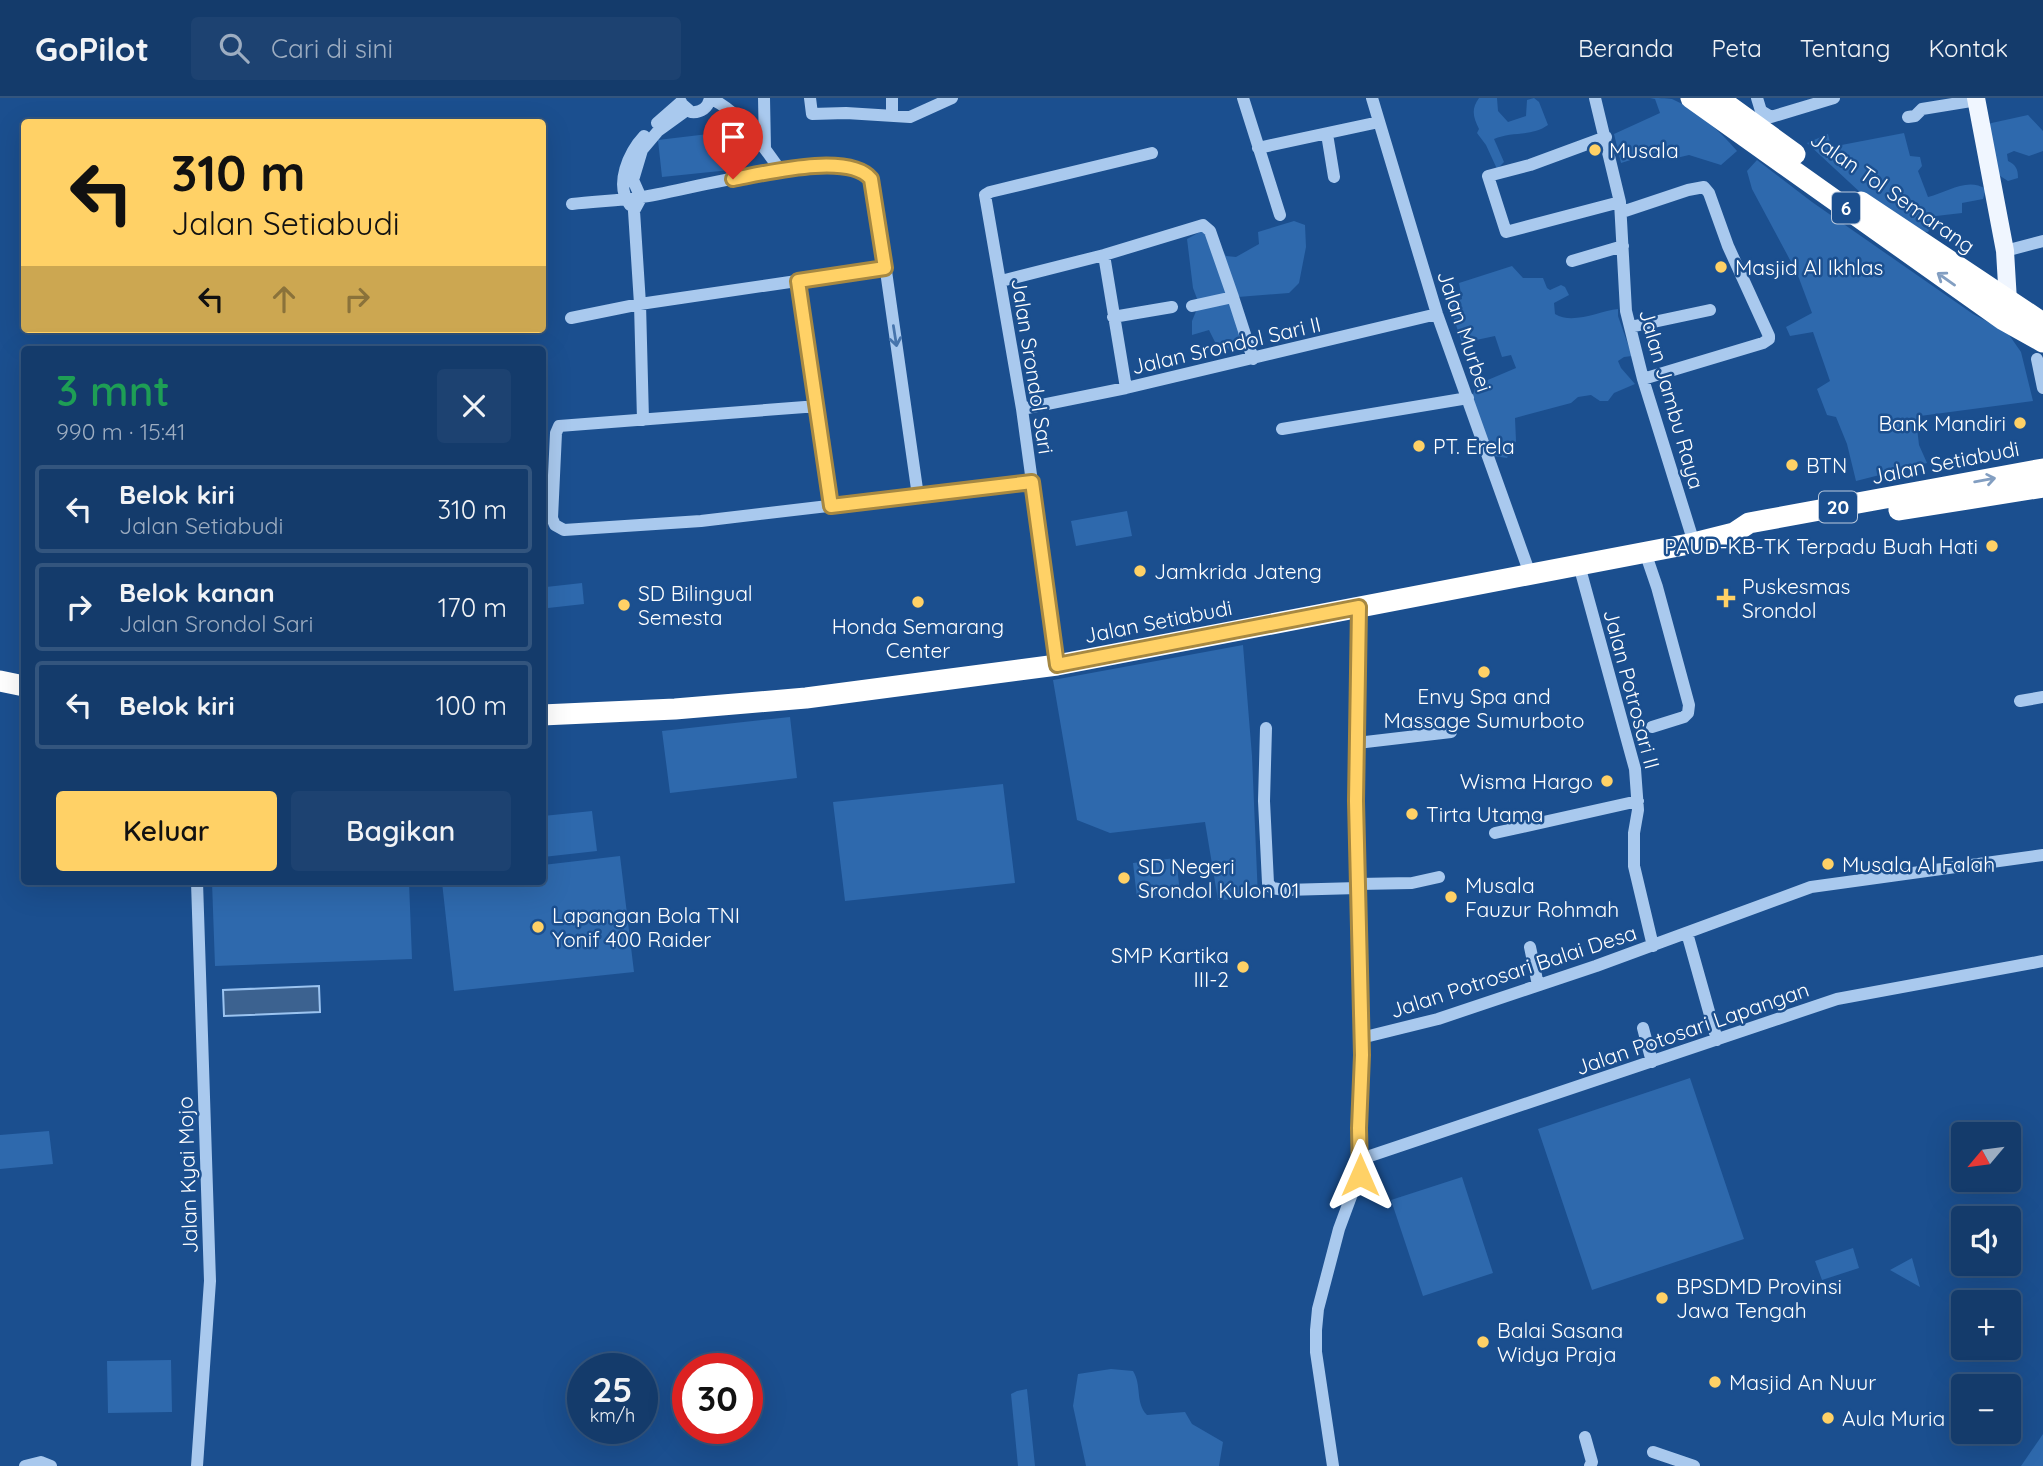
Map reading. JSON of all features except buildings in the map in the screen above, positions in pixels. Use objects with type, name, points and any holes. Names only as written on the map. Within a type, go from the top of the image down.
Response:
[{"type":"highway","name":"Jalan Tol Semarang","points":[[1691,98],[2005,310],[2043,323]]},
{"type":"highway","name":"Jalan Tol Semarang","points":[[1718,98],[2005,310],[2040,351]]},
{"type":"highway","name":"Jalan Setiabudi","points":[[546,715],[675,709],[806,698],[1057,665],[1694,543],[1734,533],[1749,523],[2043,469]]},
{"type":"highway","name":"Jalan Setiabudi","points":[[1734,533],[1755,536],[1843,518],[2043,487]]},
{"type":"highway","points":[[0,681],[21,685]]},
{"type":"main road","points":[[1976,99],[2005,251],[2005,310]]},
{"type":"street","points":[[683,103],[700,112],[709,105],[710,98],[729,109],[765,148],[780,170]]},
{"type":"street","points":[[764,98],[765,148]]},
{"type":"street","points":[[892,98],[892,116]]},
{"type":"street","points":[[810,105],[812,114],[910,117],[951,98]]},
{"type":"street","points":[[1242,98],[1280,215]]},
{"type":"street","name":"Jalan Murbei","points":[[1372,98],[1437,314],[1530,574]]},
{"type":"street","name":"Jalan Jambu Raya","points":[[1595,98],[1621,207],[1625,297],[1630,327],[1643,379],[1694,543]]},
{"type":"street","points":[[1757,98],[1761,111],[1771,117],[1834,98]]},
{"type":"street","points":[[1908,117],[1915,116],[1922,109],[1976,99]]},
{"type":"street","points":[[641,198],[633,180],[642,150],[683,103]]},
{"type":"street","points":[[634,211],[625,199],[624,175],[632,149],[683,103]]},
{"type":"street","points":[[1258,148],[1378,122]]},
{"type":"street","points":[[1327,134],[1334,177]]},
{"type":"street","points":[[1606,137],[1488,176],[1506,232],[1701,186],[1706,190],[1769,336],[1763,343],[1643,379]]},
{"type":"street","name":"Jalan Srondol Sari","points":[[1057,665],[1022,408],[985,195],[1152,153]]},
{"type":"street","points":[[572,204],[641,198],[780,170],[839,166],[866,173],[871,179],[918,496]]},
{"type":"street","points":[[641,198],[634,211],[643,420]]},
{"type":"street","points":[[1001,281],[1206,226],[1210,231],[1253,359]]},
{"type":"street","points":[[2005,251],[2043,241]]},
{"type":"street","points":[[1572,261],[1623,246]]},
{"type":"street","points":[[1104,255],[1126,388]]},
{"type":"street","points":[[571,318],[640,304],[885,268]]},
{"type":"street","points":[[798,281],[831,506]]},
{"type":"street","points":[[1192,306],[1233,297]]},
{"type":"street","points":[[1114,317],[1172,307]]},
{"type":"street","points":[[1630,327],[1710,310]]},
{"type":"street","name":"Jalan Srondol Sari II","points":[[1022,408],[1126,388],[1437,314]]},
{"type":"street","points":[[2040,351],[2043,388]]},
{"type":"street","points":[[1282,429],[1468,398]]},
{"type":"street","points":[[818,406],[559,426],[556,433],[552,518],[555,525],[564,530],[701,521],[1032,482]]},
{"type":"street","points":[[1645,552],[1689,705],[1688,713],[1684,716],[1652,727]]},
{"type":"street","name":"Jalan Potrosari II","points":[[1579,565],[1632,757],[1638,801],[1633,833],[1634,866],[1653,946]]},
{"type":"street","points":[[1333,1466],[1316,1352],[1318,1310],[1339,1229],[1360,1175],[1361,1159],[1357,743],[1359,607]]},
{"type":"street","points":[[2020,701],[2043,697]]},
{"type":"street","points":[[1266,727],[1264,801],[1269,883],[1272,888],[1285,890],[1412,883],[1439,877]]},
{"type":"street","points":[[1357,743],[1451,732]]},
{"type":"street","points":[[1495,832],[1638,801]]},
{"type":"street","name":"Jalan Potrosari Balai Desa","points":[[1361,1038],[1438,1019],[1653,946],[1811,887],[2043,855]]},
{"type":"street","name":"Jalan Kyai Mojo","points":[[197,885],[210,1281],[197,1466]]},
{"type":"street","points":[[1687,933],[1717,1040]]},
{"type":"street","points":[[1530,947],[1538,985]]},
{"type":"street","name":"Jalan Potosari Lapangan","points":[[1361,1159],[1837,999],[2043,961]]},
{"type":"street","points":[[1643,1028],[1652,1062]]},
{"type":"street","points":[[1585,1437],[1592,1462],[1590,1466]]},
{"type":"street","points":[[1653,1451],[1694,1466]]},
{"type":"street","points":[[25,1466],[41,1462],[51,1466]]},
{"type":"shaded area","points":[[1479,98],[1497,98],[1498,111],[1508,122],[1526,116],[1527,100],[1534,98],[1539,102],[1548,125],[1535,131],[1494,139],[1504,162],[1497,169],[1477,133],[1479,129],[1474,109]]},
{"type":"shaded area","points":[[1650,98],[1672,99],[1690,109],[1716,129],[1737,151],[1721,165],[1689,155],[1672,159],[1663,150],[1621,163],[1614,134],[1660,113],[1655,99]]},
{"type":"shaded area","points":[[2028,115],[2043,131],[2043,151],[2029,156],[2014,151],[2007,154],[2008,161],[2015,166],[2018,175],[2018,178],[2008,181],[1997,174],[1987,124]]},
{"type":"shaded area","points":[[725,132],[730,170],[662,177],[658,140]]},
{"type":"shaded area","points":[[1904,133],[1910,156],[1920,157],[1922,166],[1918,171],[1928,197],[1972,184],[1986,189],[1983,199],[1962,203],[1962,213],[1936,216],[1928,232],[1915,231],[1862,194],[1807,143],[1828,134],[1831,147]]},
{"type":"shaded area","points":[[1757,160],[1812,202],[1973,314],[2007,332],[2021,352],[2033,401],[1920,416],[1916,419],[1919,445],[1927,463],[1856,481],[1847,444],[1836,417],[1827,415],[1817,389],[1830,381],[1813,332],[1790,336],[1786,327],[1812,313],[1797,273],[1752,189],[1747,171]]},
{"type":"shaded area","points":[[1294,221],[1305,225],[1306,247],[1299,283],[1289,293],[1238,297],[1243,347],[1232,350],[1216,344],[1209,330],[1192,335],[1192,321],[1199,304],[1193,288],[1187,239],[1209,227],[1226,256],[1236,257],[1259,244],[1258,232]]},
{"type":"shaded area","points":[[1512,266],[1523,278],[1543,278],[1550,290],[1561,285],[1565,287],[1569,295],[1554,303],[1555,314],[1562,317],[1578,318],[1618,309],[1632,356],[1618,361],[1635,384],[1614,393],[1608,401],[1600,401],[1591,395],[1578,397],[1571,403],[1515,418],[1516,441],[1507,458],[1487,455],[1470,404],[1476,385],[1516,368],[1511,355],[1502,357],[1495,336],[1462,343],[1449,304],[1462,299],[1459,283]]},
{"type":"shaded area","points":[[1127,511],[1132,536],[1076,546],[1071,521]]},
{"type":"shaded area","points":[[582,583],[584,604],[548,608],[546,587]]},
{"type":"shaded area","points":[[1243,645],[1252,756],[1258,898],[1218,900],[1205,822],[1110,833],[1077,820],[1053,680]]},
{"type":"shaded area","points":[[790,717],[797,778],[670,793],[662,731]]},
{"type":"shaded area","points":[[1003,784],[1015,883],[845,901],[833,802]]},
{"type":"shaded area","points":[[592,811],[597,851],[546,857],[546,816]]},
{"type":"shaded area","name":"Lapangan Bola TNI Yonif 400 Raider","points":[[620,856],[634,972],[454,991],[442,885],[546,885],[546,865]]},
{"type":"shaded area","points":[[1176,858],[1180,893],[1137,898],[1133,863]]},
{"type":"shaded area","points":[[212,885],[409,885],[412,959],[215,966]]},
{"type":"shaded area","points":[[319,986],[320,1012],[224,1016],[223,990]]},
{"type":"shaded area","points":[[1690,1078],[1744,1239],[1592,1290],[1538,1129]]},
{"type":"shaded area","points":[[49,1131],[53,1164],[0,1169],[0,1135]]},
{"type":"shaded area","points":[[1462,1177],[1493,1273],[1423,1296],[1391,1200]]},
{"type":"shaded area","points":[[1853,1248],[1859,1268],[1822,1280],[1815,1261]]},
{"type":"shaded area","points":[[1912,1258],[1920,1287],[1890,1270]]},
{"type":"shaded area","points":[[171,1360],[172,1412],[108,1413],[107,1361]]},
{"type":"shaded area","points":[[1111,1369],[1133,1371],[1141,1405],[1147,1415],[1185,1412],[1192,1424],[1223,1442],[1219,1466],[1086,1466],[1073,1406],[1078,1374]]},
{"type":"shaded area","points":[[1027,1389],[1035,1466],[1018,1466],[1011,1394]]},
{"type":"shaded area","points":[[2043,1434],[2043,1466],[2021,1466]]},
{"type":"place","name":"Musala","points":[[1595,150]]},
{"type":"place","name":"Masjid Al Ikhlas","points":[[1721,267]]},
{"type":"place","name":"Bank Mandiri","points":[[2020,423]]},
{"type":"place","name":"PT. Erela","points":[[1419,446]]},
{"type":"place","name":"BTN","points":[[1792,465]]},
{"type":"place","name":"PAUD-KB-TK Terpadu Buah Hati","points":[[1992,546]]},
{"type":"place","name":"Jamkrida Jateng","points":[[1140,571]]},
{"type":"place","name":"Puskesmas Srondol","points":[[1726,598]]},
{"type":"place","name":"Honda Semarang Center","points":[[918,602]]},
{"type":"place","name":"SD Bilingual Semesta","points":[[624,605]]},
{"type":"place","name":"Envy Spa and Massage Sumurboto","points":[[1484,672]]},
{"type":"place","name":"Wisma Hargo","points":[[1607,781]]},
{"type":"place","name":"Tirta Utama","points":[[1412,814]]},
{"type":"place","name":"Musala Al Falah","points":[[1828,864]]},
{"type":"place","name":"SD Negeri Srondol Kulon 01","points":[[1124,878]]},
{"type":"place","name":"Musala Fauzur Rohmah","points":[[1451,897]]},
{"type":"place","name":"Lapangan Bola TNI Yonif 400 Raider","points":[[538,927]]},
{"type":"place","name":"SMP Kartika III-2","points":[[1243,967]]},
{"type":"place","name":"BPSDMD Provinsi Jawa Tengah","points":[[1662,1298]]},
{"type":"place","name":"Balai Sasana Widya Praja","points":[[1483,1342]]},
{"type":"place","name":"Masjid An Nuur","points":[[1715,1382]]},
{"type":"place","name":"Aula Muria","points":[[1828,1418]]},
{"type":"route","points":[[733,179],[780,170],[839,166],[857,169],[871,179],[885,268],[798,281],[831,506],[1032,482],[1057,665],[1359,607],[1356,801],[1362,1055],[1360,1175]]}]
